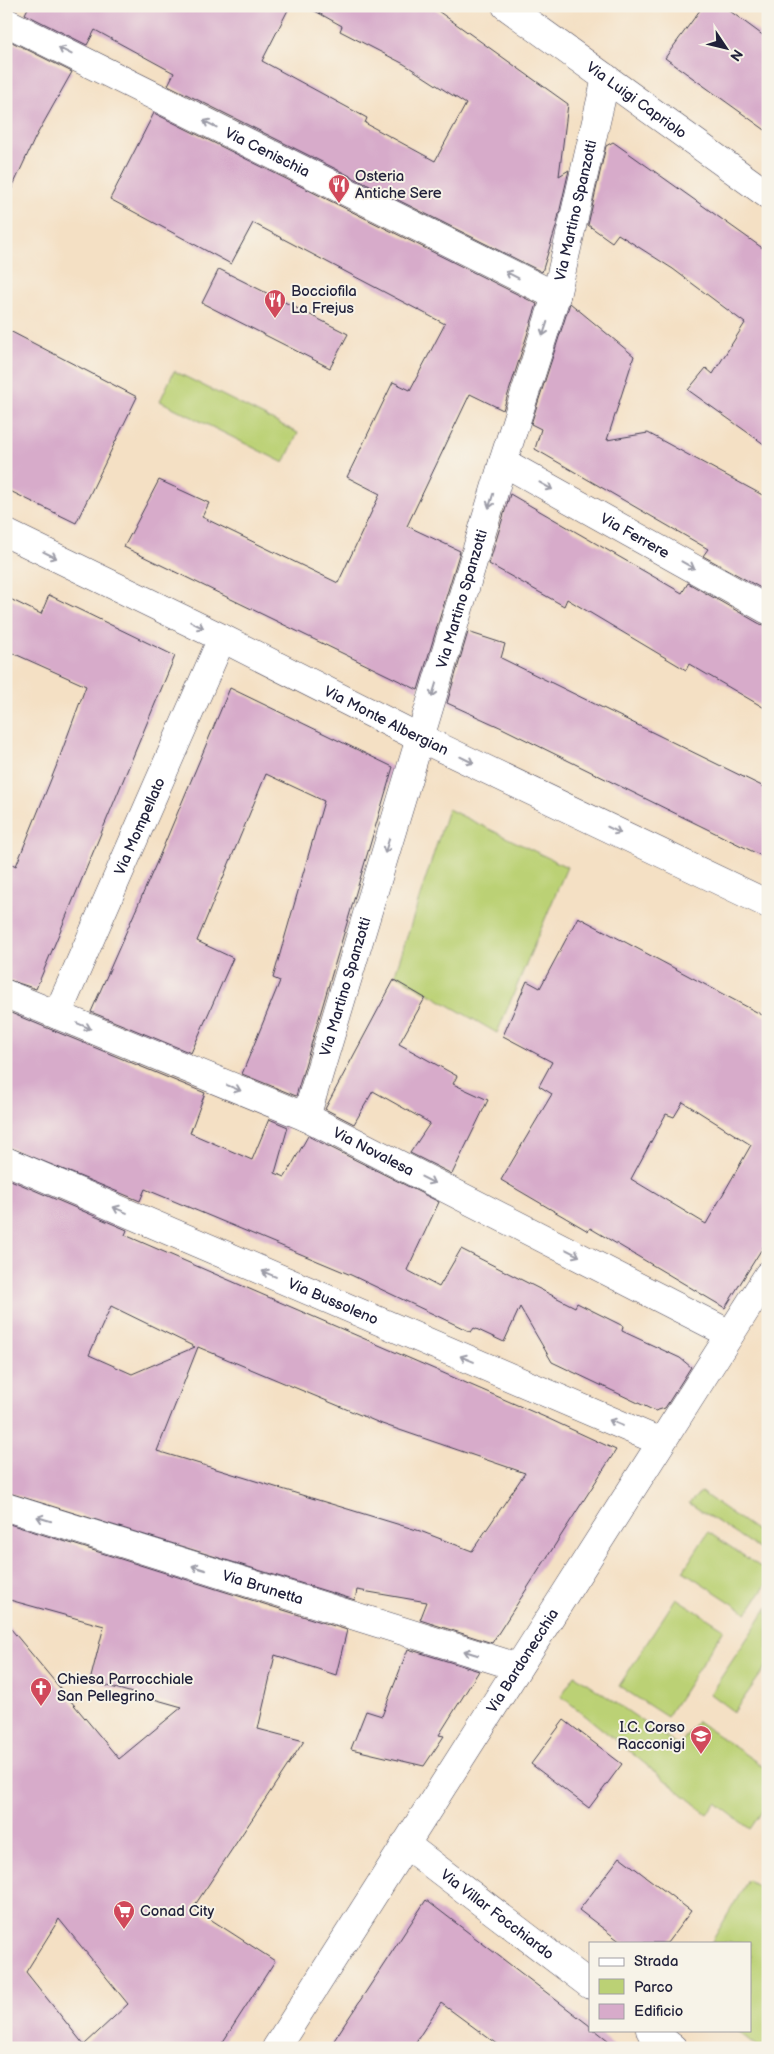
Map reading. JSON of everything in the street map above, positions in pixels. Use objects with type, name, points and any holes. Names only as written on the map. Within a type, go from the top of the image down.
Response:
[{"type":"street","name":"Via Luigi Capriolo","points":[[506,6],[768,195]]},
{"type":"street","name":"Via Cenischia","points":[[6,22],[556,296]]},
{"type":"street","name":"Via Martino Spanzotti","points":[[306,1117],[503,462],[556,296],[606,78]]},
{"type":"street","name":"Via Ferrere","points":[[503,462],[768,610]]},
{"type":"street","name":"Via Monte Albergian","points":[[6,533],[420,737],[768,904]]},
{"type":"street","name":"Via Mompellato","points":[[57,1015],[222,638]]},
{"type":"street","name":"Via Novalesa","points":[[6,994],[306,1117],[730,1334]]},
{"type":"street","name":"Via Bussoleno","points":[[6,1161],[661,1442]]},
{"type":"street","name":"Via Bardonecchia","points":[[276,2048],[768,1275]]},
{"type":"street","name":"Via Brunetta","points":[[6,1507],[518,1667]]},
{"type":"street","name":"Via Villar Focchiardo","points":[[405,1844],[589,1984]]},
{"type":"street","points":[[653,2032],[673,2048]]},
{"type":"green space","points":[[174,371],[298,433],[284,463],[160,401]]},
{"type":"green space","points":[[448,809],[567,867],[497,1033],[395,974]]},
{"type":"green space","points":[[701,1492],[768,1539],[768,1555],[689,1503]]},
{"type":"green space","points":[[708,1532],[768,1572],[768,1582],[747,1613],[683,1571]]},
{"type":"green space","points":[[676,1598],[724,1629],[667,1717],[619,1686]]},
{"type":"green space","points":[[768,1607],[768,1664],[734,1712],[710,1694]]},
{"type":"green space","points":[[575,1675],[679,1746],[697,1721],[768,1770],[768,1803],[750,1829],[716,1803],[707,1814],[561,1696]]},
{"type":"green space","points":[[748,1880],[768,1892],[768,2048],[759,2048],[739,2032],[752,2032],[752,1942],[712,1942]]},
{"type":"building","points":[[29,6],[290,6],[262,61],[367,118],[365,123],[435,161],[466,104],[404,64],[340,31],[342,26],[306,6],[431,6],[568,104],[559,176],[569,170],[556,227],[542,272],[168,85],[174,73],[95,30],[87,45],[25,14]]},
{"type":"building","points":[[703,6],[723,6],[768,39],[768,132],[665,58]]},
{"type":"building","points":[[10,41],[72,72],[35,138],[6,201],[6,48]]},
{"type":"building","points":[[154,113],[537,304],[503,410],[470,394],[407,526],[460,551],[418,690],[124,547],[159,480],[209,503],[202,517],[338,583],[380,494],[347,477],[393,382],[410,390],[445,324],[253,223],[231,264],[110,199]]},
{"type":"building","points":[[613,142],[768,252],[768,447],[688,390],[706,368],[713,374],[745,323],[673,269],[618,234],[612,242],[588,225],[606,146]]},
{"type":"building","name":"Bocciofila La Frejus","points":[[219,269],[348,334],[330,368],[202,303]]},
{"type":"building","points":[[570,303],[634,356],[607,440],[648,433],[768,498],[768,592],[703,556],[708,549],[535,449],[541,429],[531,424]]},
{"type":"building","points":[[6,329],[137,397],[76,523],[6,489]]},
{"type":"building","points":[[510,494],[682,593],[688,583],[760,624],[768,626],[768,710],[689,664],[686,670],[567,599],[564,606],[489,564]]},
{"type":"building","points":[[49,595],[175,656],[36,989],[6,979],[6,861],[16,866],[86,686],[6,650],[6,597],[41,614]]},
{"type":"building","points":[[468,632],[505,644],[501,658],[768,789],[768,859],[502,728],[447,703]]},
{"type":"building","points":[[230,688],[393,767],[296,1096],[242,1074],[280,981],[273,978],[324,801],[266,774],[197,941],[233,958],[191,1053],[91,1012]]},
{"type":"building","points":[[578,917],[768,1018],[768,1239],[725,1308],[590,1228],[588,1231],[501,1180],[552,1094],[539,1086],[552,1062],[503,1036],[527,981],[540,988]],"holes":[[[683,1102],[751,1145],[706,1224],[631,1179],[666,1114],[674,1117]]]},
{"type":"building","points":[[394,980],[425,998],[399,1044],[457,1076],[453,1084],[488,1100],[452,1174],[410,1153],[430,1123],[373,1091],[354,1124],[325,1109]]},
{"type":"building","points":[[6,1011],[205,1093],[190,1133],[252,1160],[269,1119],[288,1127],[275,1173],[285,1177],[308,1136],[439,1202],[407,1270],[439,1287],[461,1249],[575,1307],[577,1303],[623,1326],[622,1331],[680,1358],[691,1367],[665,1408],[655,1411],[552,1362],[520,1307],[504,1342],[474,1328],[471,1332],[351,1275],[145,1189],[140,1201],[6,1146]]},
{"type":"building","points":[[6,1178],[127,1230],[125,1235],[547,1418],[616,1450],[492,1643],[420,1620],[427,1602],[357,1590],[355,1600],[6,1492]],"holes":[[[111,1306],[195,1347],[132,1374],[89,1355]],[[198,1347],[382,1424],[525,1473],[472,1551],[420,1531],[157,1451]]]},
{"type":"building","points":[[6,1523],[347,1630],[336,1675],[275,1655],[258,1729],[304,1741],[193,1908],[275,1961],[219,2048],[6,2048],[6,1623],[119,1759],[182,1707],[90,1681],[104,1626],[6,1599]],"holes":[[[59,1919],[128,2004],[84,2045],[26,1972]]]},
{"type":"building","points":[[408,1649],[479,1671],[439,1735],[444,1736],[424,1766],[351,1749],[366,1711],[382,1716]]},
{"type":"building","points":[[564,1720],[622,1764],[589,1808],[531,1764]]},
{"type":"building","points":[[620,1857],[691,1911],[668,1942],[621,1942],[579,1910]]},
{"type":"building","points":[[426,1900],[589,2025],[589,2032],[598,2032],[618,2048],[502,2048],[441,2003],[412,2048],[329,2048]]},
{"type":"place","name":"Osteria Antiche Sere","points":[[339,204]]},
{"type":"place","name":"Bocciofila La Frejus","points":[[275,319]]},
{"type":"place","name":"Chiesa Parrocchiale San Pellegrino","points":[[41,1707]]},
{"type":"place","name":"I.C. Corso Racconigi","points":[[701,1755]]},
{"type":"place","name":"Conad City","points":[[124,1930]]}]
